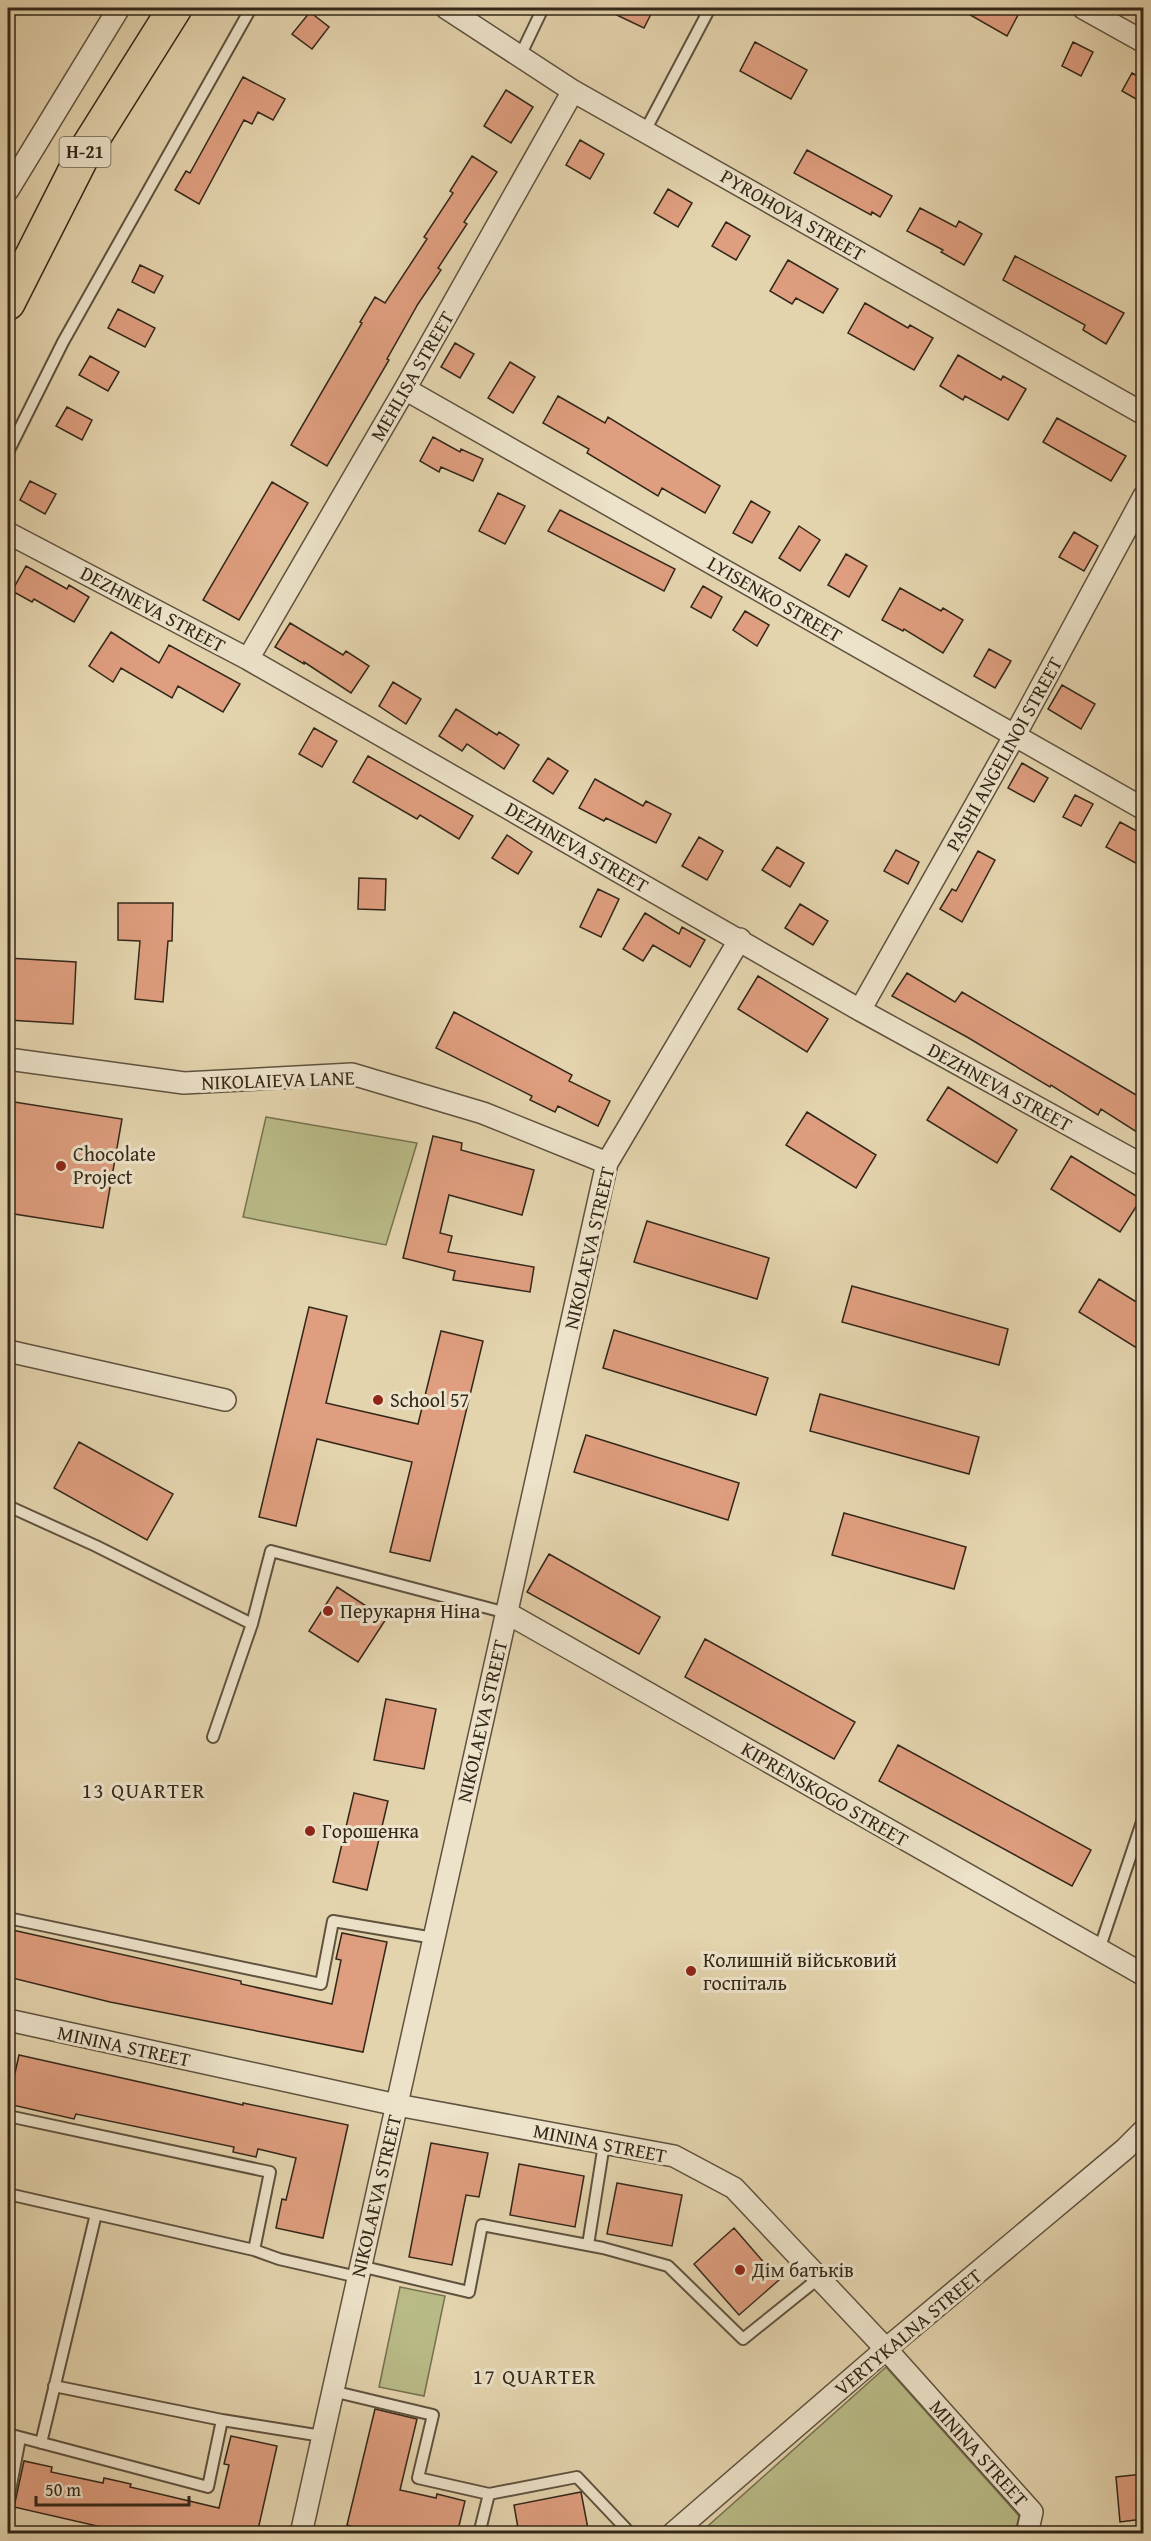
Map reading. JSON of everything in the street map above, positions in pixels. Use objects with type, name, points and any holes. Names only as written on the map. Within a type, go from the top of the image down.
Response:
[{"type":"main road","name":"Н-21","points":[[8,303],[84,153],[175,8]]},
{"type":"street","points":[[8,190],[118,8]]},
{"type":"street","name":"PYROHOVA STREET","points":[[446,8],[573,91],[1143,414]]},
{"type":"street","points":[[1083,8],[1143,42]]},
{"type":"street","name":"MEHLISA STREET","points":[[248,659],[405,389],[573,91]]},
{"type":"street","name":"LYISENKO STREET","points":[[405,389],[1143,809]]},
{"type":"street","name":"PASHI ANGELINOI STREET","points":[[860,1010],[1015,735],[1143,495]]},
{"type":"street","name":"DEZHNEVA STREET","points":[[8,533],[248,659],[740,939],[860,1010],[1143,1166]]},
{"type":"street","name":"NIKOLAEVA STREET","points":[[301,2534],[607,1163],[740,939]]},
{"type":"street","name":"NIKOLAIEVA LANE","points":[[8,1059],[184,1083],[352,1074],[483,1113],[607,1163]]},
{"type":"street","points":[[8,1351],[225,1400]]},
{"type":"street","name":"KIPRENSKOGO STREET","points":[[507,1613],[1143,1975]]},
{"type":"street","name":"MININA STREET","points":[[8,2020],[397,2105],[674,2156],[734,2188],[886,2349],[1032,2512],[1027,2534]]},
{"type":"street","name":"VERTYKALNA STREET","points":[[672,2534],[886,2349],[1125,2149],[1143,2130]]},
{"type":"lane","points":[[8,452],[63,342],[251,8]]},
{"type":"lane","points":[[520,56],[543,8]]},
{"type":"lane","points":[[645,131],[710,8]]},
{"type":"lane","points":[[8,1506],[96,1546],[252,1624]]},
{"type":"lane","points":[[213,1737],[252,1624],[271,1551],[507,1613]]},
{"type":"lane","points":[[1099,1950],[1143,1816]]},
{"type":"lane","points":[[8,1918],[321,1984],[333,1921],[434,1938]]},
{"type":"lane","points":[[8,2116],[270,2172],[254,2250]]},
{"type":"lane","points":[[588,2246],[604,2144]]},
{"type":"lane","points":[[8,2194],[254,2250],[279,2259],[469,2292],[482,2225],[588,2246],[668,2266],[743,2339],[819,2278]]},
{"type":"lane","points":[[40,2443],[96,2214]]},
{"type":"lane","points":[[54,2386],[222,2420],[322,2436]]},
{"type":"lane","points":[[332,2391],[433,2415],[418,2478],[489,2494],[577,2477],[632,2534]]},
{"type":"lane","points":[[8,2434],[208,2487],[222,2420]]},
{"type":"lane","points":[[8,2501],[20,2438]]},
{"type":"lane","points":[[479,2534],[489,2494]]},
{"type":"green space","points":[[266,1117],[417,1143],[386,1245],[243,1217]]},
{"type":"green space","points":[[400,2287],[445,2296],[424,2396],[379,2387]]},
{"type":"green space","points":[[886,2367],[1019,2516],[1015,2533],[700,2533]]},
{"type":"building","points":[[602,8],[654,8],[644,28]]},
{"type":"building","points":[[958,8],[1004,8],[1018,15],[1007,36]]},
{"type":"building","points":[[310,12],[329,27],[312,49],[292,34]]},
{"type":"building","points":[[755,42],[807,70],[791,99],[740,71]]},
{"type":"building","points":[[1073,42],[1093,52],[1081,76],[1062,66]]},
{"type":"building","points":[[1132,73],[1143,79],[1143,103],[1122,91]]},
{"type":"building","points":[[243,77],[285,99],[273,120],[258,112],[252,124],[244,120],[199,204],[175,190],[186,171],[190,173]]},
{"type":"building","points":[[506,90],[533,107],[511,143],[484,126]]},
{"type":"building","points":[[580,140],[604,154],[590,179],[566,165]]},
{"type":"building","points":[[807,150],[892,196],[880,217],[872,212],[871,215],[794,173]]},
{"type":"building","points":[[472,156],[497,172],[464,222],[467,224],[438,268],[441,270],[418,304],[387,359],[389,360],[327,466],[291,445],[375,297],[385,303],[427,239],[424,237],[453,193],[450,191]]},
{"type":"building","points":[[668,189],[692,203],[678,227],[654,213]]},
{"type":"building","points":[[920,208],[956,227],[959,221],[982,234],[964,265],[941,252],[943,250],[907,231]]},
{"type":"building","points":[[726,222],[750,236],[736,260],[712,246]]},
{"type":"building","points":[[1015,256],[1124,313],[1106,344],[1083,330],[1085,325],[1003,280]]},
{"type":"building","points":[[788,260],[838,289],[823,313],[796,298],[792,304],[770,291]]},
{"type":"building","points":[[140,265],[163,276],[154,293],[132,282]]},
{"type":"building","points":[[865,303],[908,328],[910,325],[933,338],[914,370],[848,333]]},
{"type":"building","points":[[118,309],[155,328],[145,347],[108,328]]},
{"type":"building","points":[[455,343],[474,354],[460,378],[441,367]]},
{"type":"building","points":[[958,355],[1001,380],[1003,376],[1026,389],[1008,420],[965,396],[963,400],[940,386]]},
{"type":"building","points":[[90,356],[119,372],[108,391],[79,375]]},
{"type":"building","points":[[510,362],[535,377],[513,413],[488,398]]},
{"type":"building","points":[[558,396],[605,423],[608,417],[720,486],[705,513],[662,488],[658,496],[587,453],[589,449],[543,423]]},
{"type":"building","points":[[67,407],[92,420],[82,440],[56,426]]},
{"type":"building","points":[[1057,418],[1126,456],[1111,481],[1043,442]]},
{"type":"building","points":[[433,437],[460,452],[461,449],[483,459],[473,481],[441,467],[439,472],[420,461]]},
{"type":"building","points":[[30,481],[56,494],[45,514],[20,500]]},
{"type":"building","points":[[272,482],[308,503],[239,620],[203,600]]},
{"type":"building","points":[[498,493],[525,506],[505,544],[479,531]]},
{"type":"building","points":[[751,501],[770,512],[752,543],[733,533]]},
{"type":"building","points":[[560,510],[675,569],[664,591],[548,531]]},
{"type":"building","points":[[799,526],[820,540],[800,571],[779,558]]},
{"type":"building","points":[[1074,532],[1098,546],[1084,571],[1059,557]]},
{"type":"building","points":[[846,554],[867,566],[849,597],[828,585]]},
{"type":"building","points":[[26,566],[67,589],[69,585],[89,597],[74,622],[34,599],[32,602],[12,591]]},
{"type":"building","points":[[703,586],[722,597],[711,618],[691,607]]},
{"type":"building","points":[[900,588],[941,611],[943,608],[963,620],[943,653],[904,629],[903,631],[882,620]]},
{"type":"building","points":[[745,611],[769,625],[757,646],[733,630]]},
{"type":"building","points":[[290,623],[343,655],[346,651],[369,666],[351,693],[304,662],[304,664],[275,647]]},
{"type":"building","points":[[111,632],[159,663],[169,645],[240,684],[223,712],[178,686],[172,698],[121,668],[113,682],[89,666]]},
{"type":"building","points":[[989,649],[1011,661],[995,688],[974,676]]},
{"type":"building","points":[[393,682],[421,699],[406,724],[379,706]]},
{"type":"building","points":[[1062,685],[1095,704],[1081,729],[1048,709]]},
{"type":"building","points":[[456,709],[497,735],[499,732],[519,745],[504,769],[467,744],[462,751],[439,736]]},
{"type":"building","points":[[314,728],[337,741],[322,767],[299,754]]},
{"type":"building","points":[[368,756],[473,816],[459,839],[420,815],[417,819],[353,782]]},
{"type":"building","points":[[548,758],[568,771],[553,794],[533,781]]},
{"type":"building","points":[[1022,763],[1048,778],[1034,802],[1008,788]]},
{"type":"building","points":[[595,779],[643,806],[646,801],[671,814],[656,843],[606,818],[604,821],[579,808]]},
{"type":"building","points":[[1075,795],[1093,804],[1081,826],[1063,817]]},
{"type":"building","points":[[1120,822],[1142,834],[1143,867],[1106,847]]},
{"type":"building","points":[[507,835],[532,852],[518,874],[492,858]]},
{"type":"building","points":[[699,837],[723,851],[707,880],[682,866]]},
{"type":"building","points":[[777,847],[804,863],[790,887],[762,870]]},
{"type":"building","points":[[896,850],[919,862],[908,884],[884,871]]},
{"type":"building","points":[[978,851],[995,860],[962,922],[940,909],[952,889],[956,891]]},
{"type":"building","points":[[359,878],[386,879],[385,910],[358,909]]},
{"type":"building","points":[[598,889],[619,899],[601,937],[580,927]]},
{"type":"building","points":[[118,903],[173,903],[172,941],[168,941],[163,1002],[135,999],[140,941],[118,940]]},
{"type":"building","points":[[800,904],[828,921],[813,945],[785,928]]},
{"type":"building","points":[[645,913],[679,934],[682,927],[705,940],[690,967],[653,945],[643,961],[623,949]]},
{"type":"building","points":[[8,958],[76,962],[73,1024],[8,1020]]},
{"type":"building","points":[[907,973],[955,1002],[962,992],[1143,1099],[1143,1136],[1101,1109],[1098,1115],[1051,1085],[1050,1087],[967,1037],[892,996]]},
{"type":"building","points":[[758,976],[828,1019],[807,1052],[738,1009]]},
{"type":"building","points":[[454,1012],[572,1075],[569,1081],[610,1101],[598,1126],[558,1106],[555,1112],[530,1100],[532,1096],[436,1048]]},
{"type":"building","points":[[948,1087],[1017,1130],[997,1163],[927,1120]]},
{"type":"building","name":"Chocolate Project","points":[[8,1101],[122,1119],[103,1228],[8,1213]]},
{"type":"building","points":[[807,1112],[876,1155],[856,1188],[786,1145]]},
{"type":"building","points":[[433,1136],[462,1143],[461,1150],[534,1170],[522,1215],[449,1195],[440,1233],[452,1236],[448,1252],[534,1267],[530,1292],[453,1280],[455,1271],[403,1258]]},
{"type":"building","points":[[1071,1156],[1141,1199],[1120,1232],[1051,1189]]},
{"type":"building","points":[[647,1221],[769,1258],[757,1299],[634,1262]]},
{"type":"building","points":[[1099,1279],[1143,1306],[1143,1352],[1079,1312]]},
{"type":"building","points":[[852,1286],[1008,1329],[999,1365],[842,1322]]},
{"type":"building","points":[[309,1307],[347,1316],[326,1403],[418,1424],[441,1331],[483,1341],[430,1561],[390,1552],[412,1462],[317,1439],[296,1526],[259,1517]]},
{"type":"building","points":[[614,1330],[768,1378],[756,1415],[603,1368]]},
{"type":"building","points":[[820,1394],[979,1437],[969,1474],[810,1431]]},
{"type":"building","points":[[586,1435],[739,1483],[728,1520],[574,1472]]},
{"type":"building","points":[[79,1442],[173,1494],[147,1540],[54,1488]]},
{"type":"building","points":[[844,1513],[966,1547],[954,1589],[832,1555]]},
{"type":"building","points":[[549,1554],[660,1617],[639,1654],[527,1592]]},
{"type":"building","points":[[337,1587],[386,1619],[358,1662],[309,1631]]},
{"type":"building","points":[[705,1639],[855,1722],[834,1759],[685,1677]]},
{"type":"building","points":[[386,1699],[436,1709],[424,1769],[374,1760]]},
{"type":"building","points":[[898,1745],[1091,1850],[1072,1886],[879,1781]]},
{"type":"building","points":[[354,1793],[388,1801],[367,1890],[333,1882]]},
{"type":"building","points":[[8,1929],[241,1981],[241,1984],[332,2004],[341,1960],[336,1959],[342,1933],[387,1942],[363,2052],[110,2002],[8,1977]]},
{"type":"building","points":[[19,2055],[243,2105],[243,2103],[348,2125],[323,2238],[276,2228],[282,2199],[286,2200],[296,2158],[258,2149],[256,2157],[233,2152],[234,2147],[76,2114],[74,2119],[8,2104]]},
{"type":"building","points":[[431,2143],[488,2153],[479,2197],[466,2195],[452,2265],[409,2257]]},
{"type":"building","points":[[519,2164],[584,2176],[575,2227],[510,2215]]},
{"type":"building","points":[[617,2183],[682,2195],[672,2246],[607,2234]]},
{"type":"building","points":[[734,2228],[779,2280],[739,2315],[694,2264]]},
{"type":"building","points":[[375,2409],[417,2419],[400,2490],[436,2498],[437,2494],[465,2501],[457,2534],[382,2534],[347,2525]]},
{"type":"building","points":[[231,2436],[277,2446],[257,2534],[132,2534],[14,2507],[24,2461],[52,2467],[51,2472],[103,2483],[104,2478],[131,2484],[130,2487],[219,2508],[229,2465],[224,2464]]},
{"type":"building","points":[[1143,2474],[1143,2519],[1120,2522],[1116,2477]]},
{"type":"building","points":[[581,2492],[589,2534],[519,2534],[514,2505]]},
{"type":"place","name":"Chocolate Project","points":[[61,1166]]},
{"type":"place","name":"School 57","points":[[378,1400]]},
{"type":"place","name":"Перукарня Ніна","points":[[328,1611]]},
{"type":"place","name":"Горошенка","points":[[310,1831]]},
{"type":"place","name":"Колишній військовий госпіталь","points":[[691,1971]]},
{"type":"place","name":"Дім батьків","points":[[740,2270]]},
{"type":"district","name":"13 QUARTER","points":[[144,1791]]},
{"type":"district","name":"17 QUARTER","points":[[535,2377]]}]
